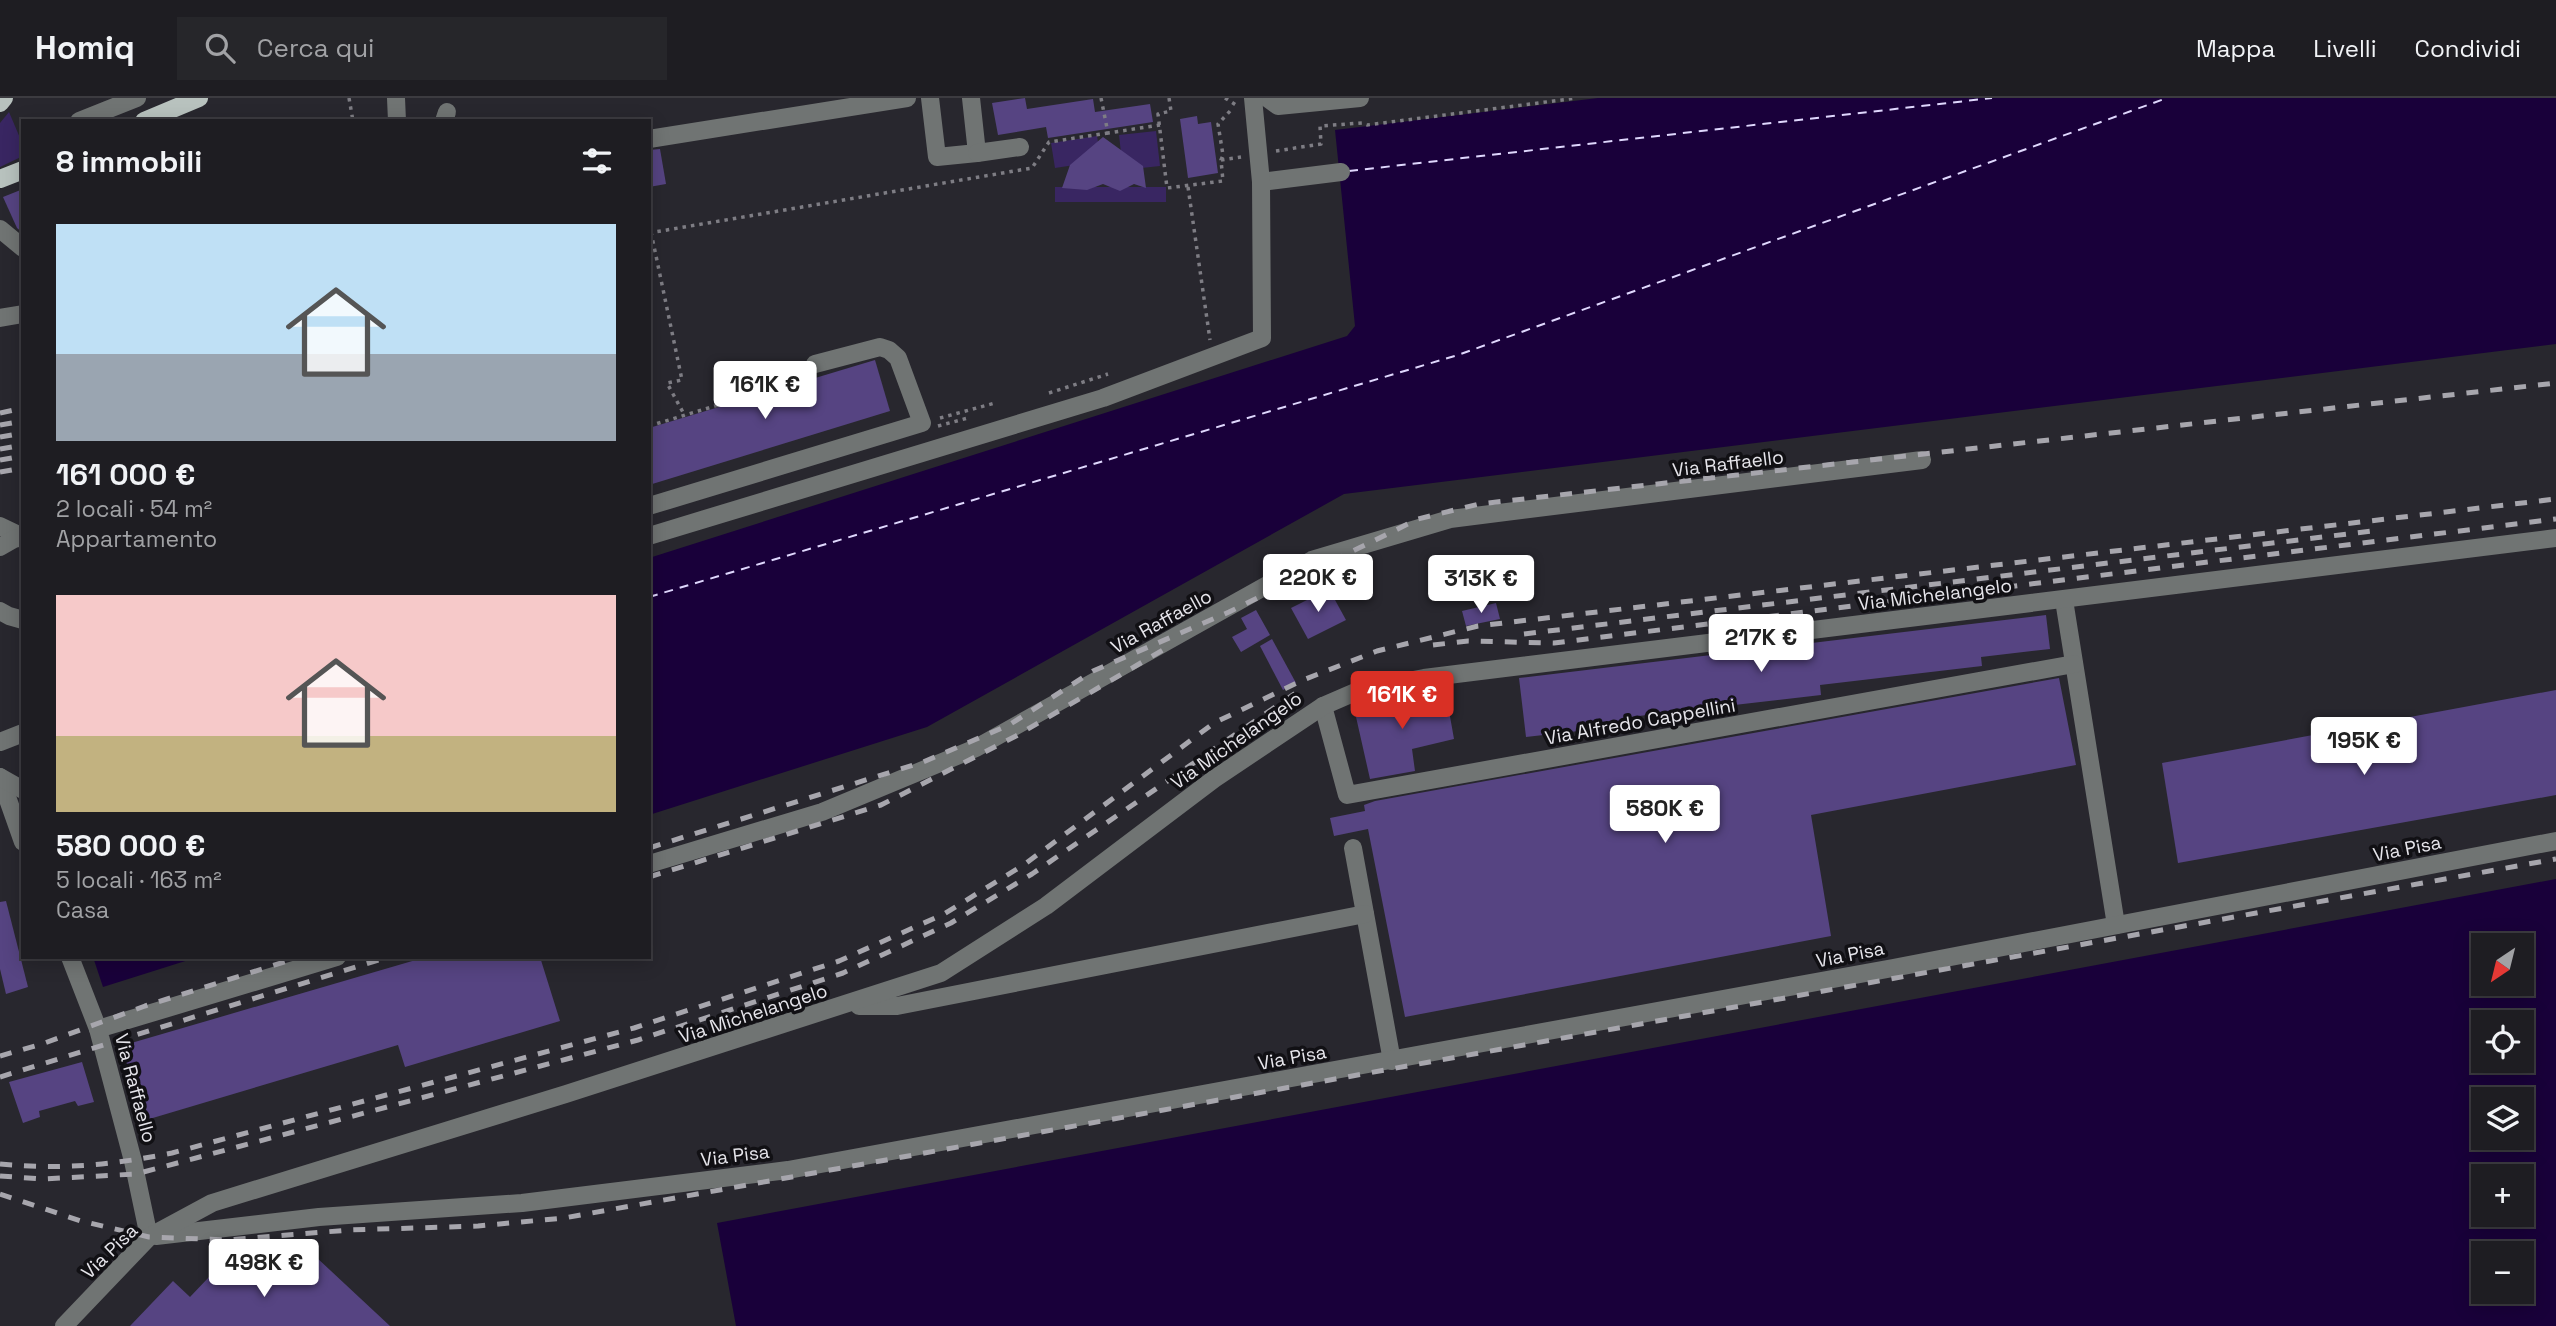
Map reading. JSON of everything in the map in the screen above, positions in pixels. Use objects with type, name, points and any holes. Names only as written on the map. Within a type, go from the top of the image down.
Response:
[{"type":"main road","points":[[0,103],[4,98]]},
{"type":"main road","points":[[149,119],[195,99]]},
{"type":"main road","points":[[0,180],[21,171]]},
{"type":"lane","points":[[84,119],[137,98]]},
{"type":"lane","points":[[396,98],[397,119]]},
{"type":"lane","points":[[651,139],[907,98]]},
{"type":"lane","points":[[930,98],[937,157],[1020,147]]},
{"type":"lane","points":[[971,98],[977,153]]},
{"type":"lane","points":[[651,535],[1103,398],[1262,338],[1261,182],[1247,102],[1278,106],[1360,98]]},
{"type":"lane","points":[[1261,182],[1340,172]]},
{"type":"lane","points":[[0,229],[21,246]]},
{"type":"lane","points":[[0,318],[21,314]]},
{"type":"lane","points":[[651,505],[922,423],[898,358],[889,350],[880,347],[816,364]]},
{"type":"lane","name":"Via Raffaello","points":[[651,863],[822,812],[976,748],[1312,561],[1450,519],[1922,460]]},
{"type":"lane","points":[[0,526],[21,536]]},
{"type":"lane","points":[[0,547],[21,537]]},
{"type":"lane","name":"Via Michelangelo","points":[[149,1237],[212,1203],[941,973],[1046,906],[1214,779],[1323,705],[1360,690],[1393,682],[2556,538]]},
{"type":"lane","points":[[2064,600],[2116,925]]},
{"type":"lane","points":[[0,611],[21,619]]},
{"type":"lane","name":"Via Alfredo Cappellini","points":[[1323,705],[1347,795],[2074,664]]},
{"type":"lane","points":[[0,742],[21,734]]},
{"type":"lane","points":[[21,789],[0,777],[21,836]]},
{"type":"lane","name":"Via Pisa","points":[[64,1326],[149,1237],[319,1217],[522,1203],[788,1170],[1392,1060],[2556,841]]},
{"type":"lane","points":[[1353,848],[1392,1060]]},
{"type":"lane","points":[[845,1005],[897,1006],[1365,914]]},
{"type":"lane","points":[[71,959],[99,1029]]},
{"type":"lane","name":"Via Raffaello","points":[[149,1237],[133,1161],[99,1029],[330,959]]},
{"type":"path","points":[[349,98],[353,119]]},
{"type":"path","points":[[1101,98],[1108,133]]},
{"type":"path","points":[[1170,98],[1171,111],[1158,114],[1167,188],[1223,181],[1223,155],[1218,124],[1247,102]]},
{"type":"path","points":[[1225,98],[1247,102]]},
{"type":"path","points":[[1221,160],[1321,144],[1320,126],[1362,123],[1367,125],[1577,98]]},
{"type":"path","points":[[651,233],[1032,168],[1049,142],[1160,125]]},
{"type":"path","points":[[1188,187],[1211,342]]},
{"type":"path","points":[[651,238],[682,380],[667,383],[685,416]]},
{"type":"path","points":[[651,425],[819,374],[816,364]]},
{"type":"path","points":[[1045,395],[1109,374]]},
{"type":"path","points":[[930,428],[970,417]]},
{"type":"shaded area","points":[[1598,98],[2556,98],[2556,344],[1344,494],[927,727],[651,814],[651,557],[1347,336],[1355,326],[1335,130]]},
{"type":"shaded area","points":[[9,112],[21,140],[21,157],[0,167],[0,123]]},
{"type":"shaded area","points":[[1156,131],[1160,166],[1123,170],[1119,135]]},
{"type":"shaded area","points":[[1097,136],[1101,161],[1055,168],[1051,143]]},
{"type":"shaded area","points":[[1055,187],[1166,187],[1166,202],[1055,202]]},
{"type":"shaded area","points":[[2556,879],[2556,1326],[736,1326],[717,1223]]},
{"type":"shaded area","points":[[94,959],[192,959],[103,987]]},
{"type":"building","points":[[1025,98],[1027,109],[1093,99],[1095,112],[1150,104],[1153,122],[1048,138],[1046,127],[998,135],[992,103]]},
{"type":"building","points":[[1197,116],[1198,124],[1211,122],[1218,173],[1188,178],[1180,119]]},
{"type":"building","points":[[1103,137],[1143,166],[1146,188],[1134,184],[1120,191],[1103,184],[1087,190],[1062,188],[1070,165]]},
{"type":"building","points":[[660,149],[666,184],[651,187],[651,150]]},
{"type":"building","points":[[21,190],[21,231],[17,228],[3,197]]},
{"type":"building","points":[[875,360],[890,411],[651,484],[651,427]]},
{"type":"building","points":[[1329,589],[1346,620],[1308,639],[1291,608]]},
{"type":"building","points":[[1496,603],[1500,619],[1466,626],[1462,611]]},
{"type":"building","points":[[1256,610],[1270,635],[1241,652],[1232,637],[1247,629],[1241,618]]},
{"type":"building","points":[[2046,615],[2050,649],[1981,657],[1982,666],[1820,685],[1821,695],[1630,717],[1631,725],[1526,737],[1519,678]]},
{"type":"building","points":[[1272,639],[1296,683],[1283,690],[1260,646]]},
{"type":"building","points":[[2059,678],[2076,765],[1811,815],[1831,936],[1405,1017],[1368,829],[1334,836],[1330,818],[1365,811],[1364,805],[1375,801]]},
{"type":"building","points":[[1445,688],[1454,739],[1412,749],[1415,771],[1370,779],[1354,708]]},
{"type":"building","points":[[2556,690],[2556,795],[2178,863],[2162,763]]},
{"type":"building","points":[[6,901],[28,987],[6,994],[0,969],[0,902]]},
{"type":"building","points":[[419,959],[541,959],[560,1021],[405,1067],[398,1045],[146,1120],[121,1046]]},
{"type":"building","points":[[82,1062],[94,1102],[78,1106],[75,1101],[39,1111],[40,1117],[23,1123],[9,1082]]},
{"type":"building","points":[[301,1243],[390,1326],[130,1326],[173,1281],[190,1297],[229,1256],[261,1284]]},
{"type":"ferry route","points":[[1349,171],[1992,98]]},
{"type":"ferry route","points":[[651,596],[1458,355],[2167,98]]},
{"type":"railway","points":[[651,847],[923,762],[1009,725],[1093,671],[1229,612],[1418,519],[1479,504],[2556,383]]},
{"type":"railway","points":[[0,413],[21,408]]},
{"type":"railway","points":[[0,425],[21,421]]},
{"type":"railway","points":[[0,437],[21,433]]},
{"type":"railway","points":[[0,449],[21,445]]},
{"type":"railway","points":[[0,460],[21,456]]},
{"type":"railway","points":[[0,472],[21,468]]},
{"type":"railway","points":[[0,1164],[86,1165],[172,1153],[634,1028],[839,961],[944,914],[1025,864],[1214,723],[1303,680],[1377,651],[1478,626],[2556,499]]},
{"type":"railway","points":[[1433,645],[1468,641],[1554,643],[2556,519]]},
{"type":"railway","points":[[1524,634],[2372,531]]},
{"type":"railway","points":[[651,876],[881,805],[1016,736],[1168,647]]},
{"type":"railway","points":[[0,1176],[43,1179],[136,1174],[638,1040],[843,973],[951,923],[1032,874],[1300,690]]},
{"type":"railway","points":[[0,1194],[81,1221],[149,1237],[228,1240],[349,1230],[478,1226],[564,1218],[2556,859]]},
{"type":"railway","points":[[0,1056],[294,959]]},
{"type":"railway","points":[[0,1077],[382,959]]}]
